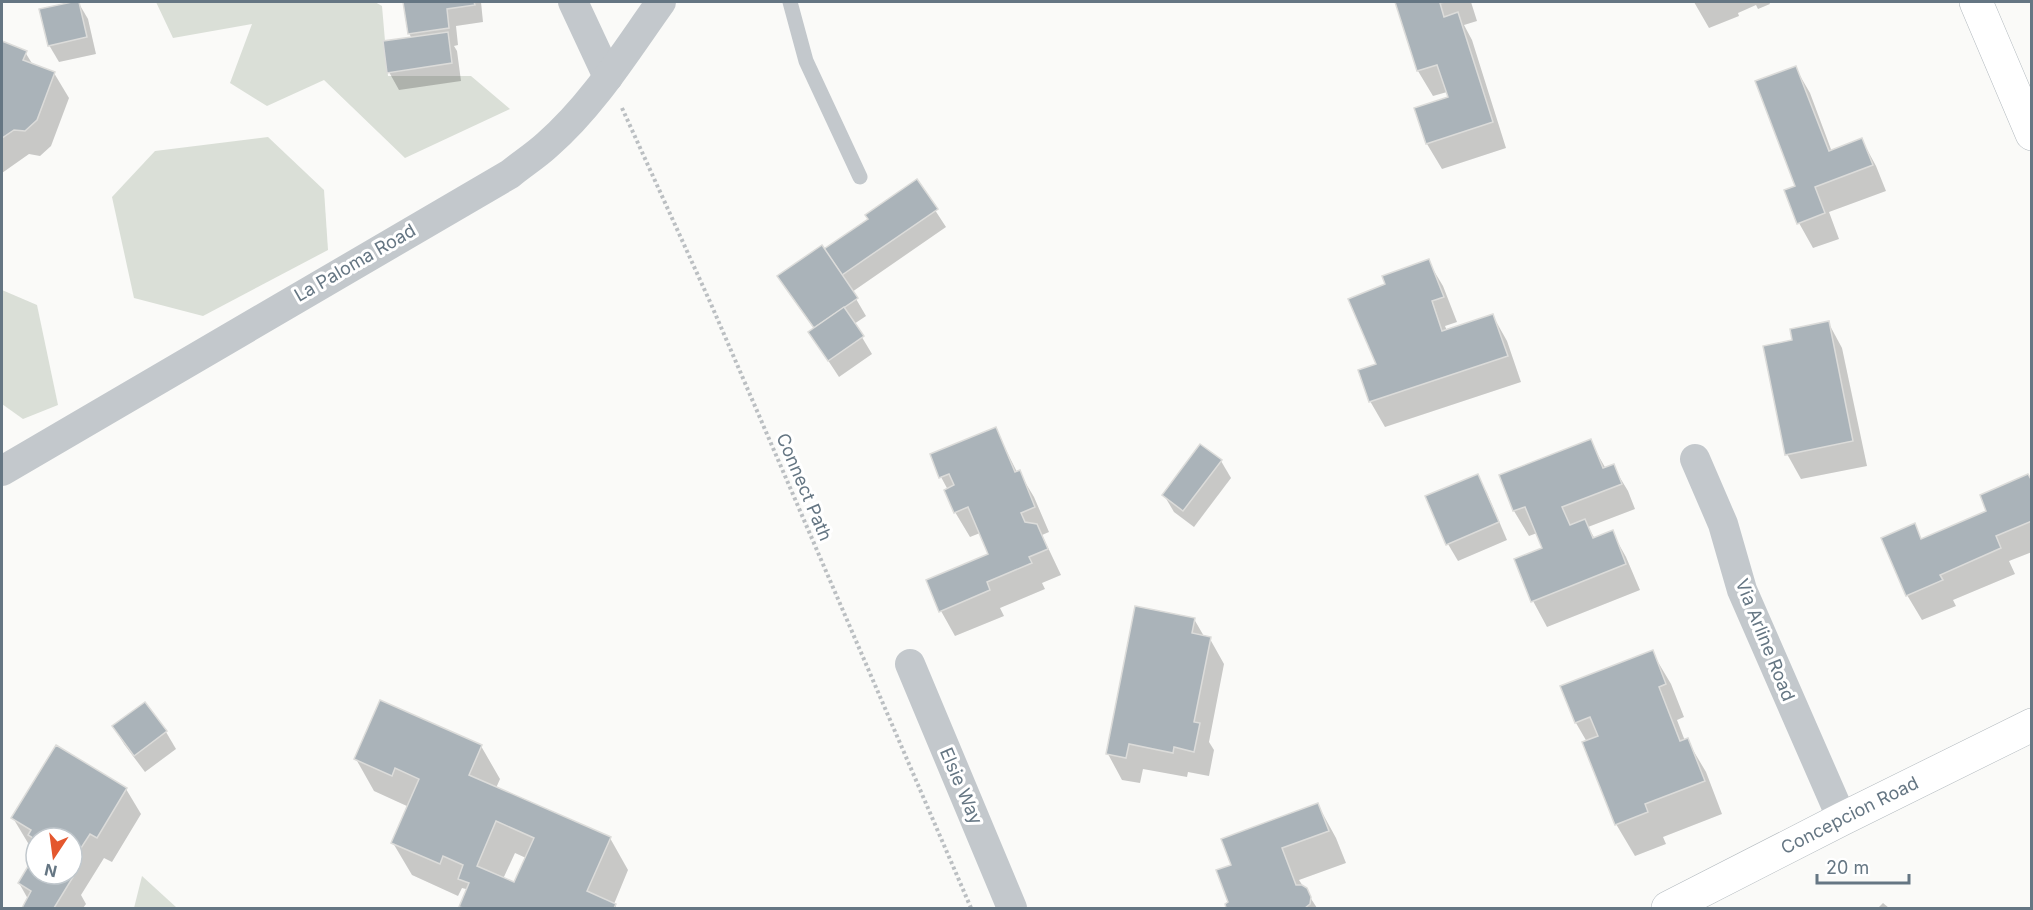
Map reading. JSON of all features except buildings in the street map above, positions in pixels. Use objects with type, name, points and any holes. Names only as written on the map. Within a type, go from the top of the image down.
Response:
[{"type":"street","points":[[573,2],[609,77]]},
{"type":"street","name":"La Paloma Road","points":[[2,471],[510,174],[547,145],[578,114],[609,77],[661,2]]},
{"type":"street","points":[[1976,2],[2028,117]]},
{"type":"street","name":"Via Arline Road","points":[[1695,459],[1723,524],[1742,590],[1842,819]]},
{"type":"street","name":"Elsie Way","points":[[910,664],[1012,909]]},
{"type":"street","name":"Concepcion Road","points":[[1668,909],[2031,725]]},
{"type":"lane","points":[[790,2],[806,61],[860,177]]},
{"type":"path","name":"Connect Path","points":[[609,77],[711,304],[971,909]]},
{"type":"shaded area","points":[[156,2],[375,2],[382,6],[388,76],[471,76],[510,109],[405,158],[324,80],[267,106],[230,83],[252,24],[173,38]]},
{"type":"shaded area","points":[[268,137],[324,190],[328,250],[203,316],[134,298],[112,197],[155,151]]},
{"type":"shaded area","points":[[2,290],[37,305],[58,405],[23,419],[2,404]]},
{"type":"shaded area","points":[[142,876],[177,908],[134,908]]}]
